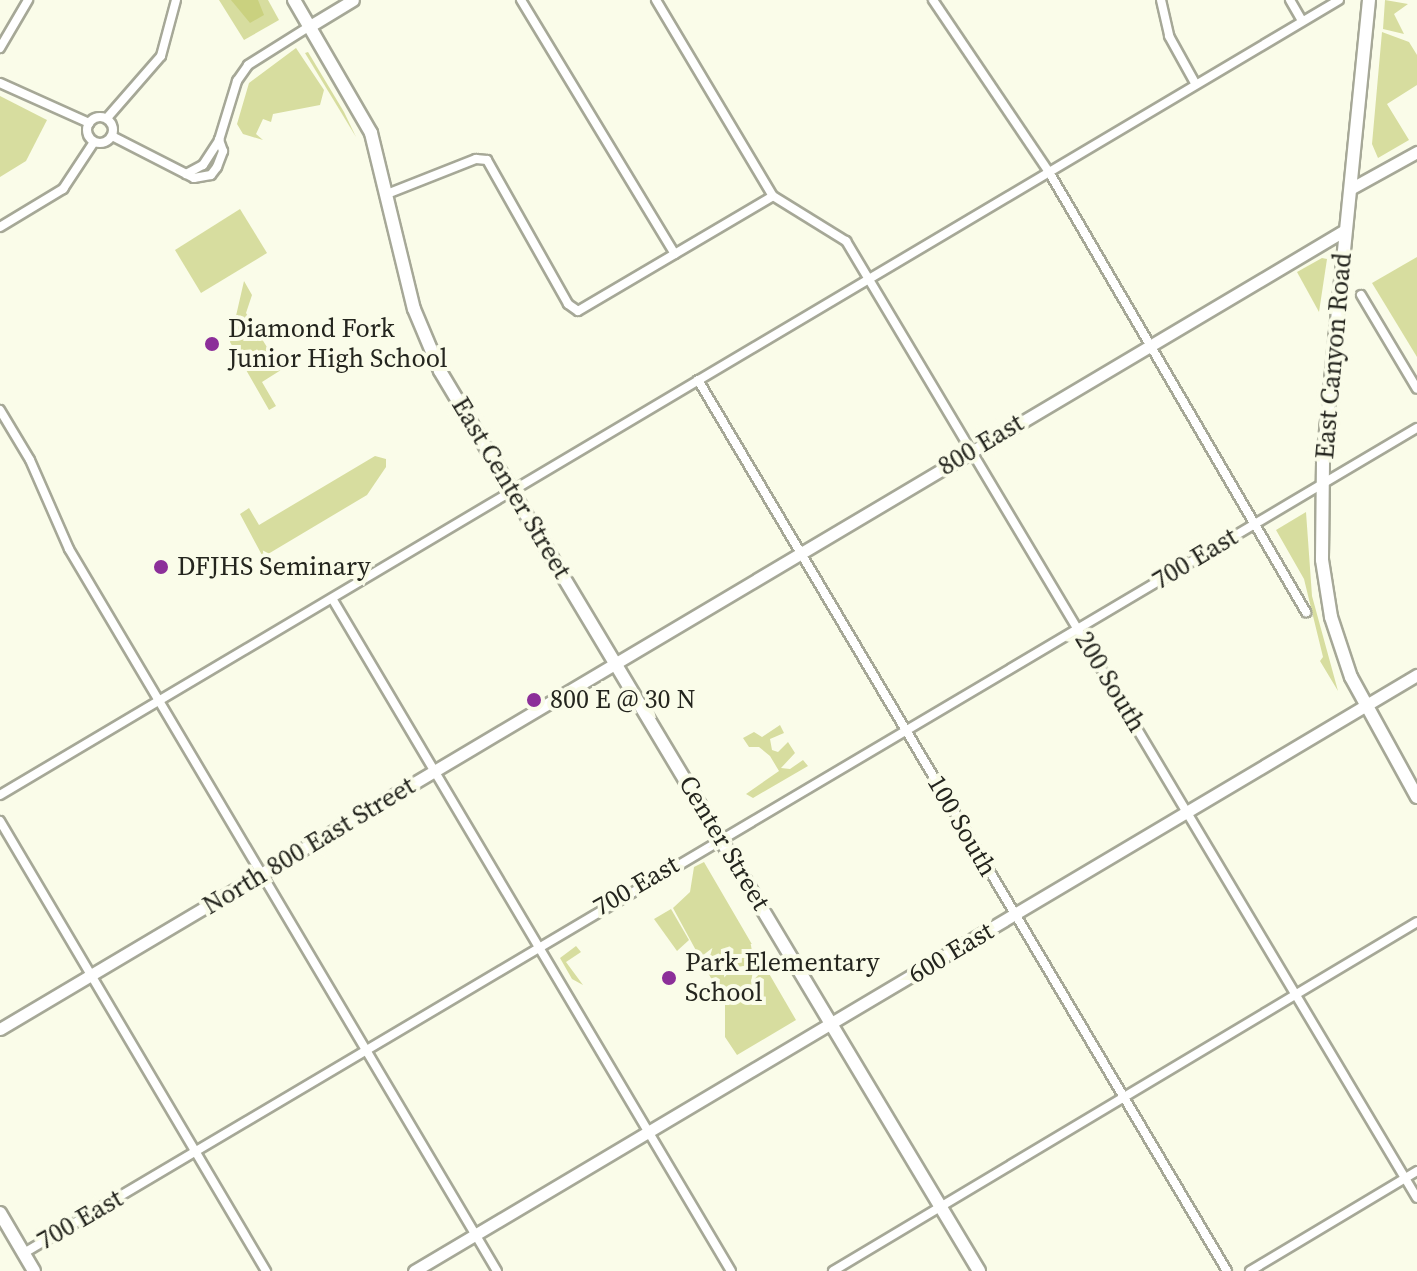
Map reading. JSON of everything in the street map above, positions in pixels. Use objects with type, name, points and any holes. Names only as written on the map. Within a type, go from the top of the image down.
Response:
[{"type":"main road","name":"East Center Street","points":[[294,0],[366,121],[424,337],[513,492],[617,662]]},
{"type":"main road","name":"East Canyon Road","points":[[1369,0],[1322,487],[1327,599],[1364,706],[1417,797]]},
{"type":"main road","name":"Center Street","points":[[617,662],[979,1271]]},
{"type":"main road","points":[[0,1213],[34,1271]]},
{"type":"street","points":[[0,48],[28,0]]},
{"type":"street","points":[[0,83],[89,123],[107,118],[161,56],[176,0]]},
{"type":"street","points":[[107,118],[112,136],[186,174],[203,165],[219,140],[241,73],[257,57],[353,0]]},
{"type":"street","points":[[521,0],[675,254]]},
{"type":"street","points":[[387,194],[484,158],[568,304],[578,311],[773,196],[657,0]]},
{"type":"street","points":[[933,0],[1049,172],[1306,612]]},
{"type":"street","points":[[1161,0],[1169,36],[1195,83]]},
{"type":"street","points":[[1290,0],[1302,21]]},
{"type":"street","points":[[0,795],[1339,0]]},
{"type":"street","points":[[89,123],[87,131],[94,142]]},
{"type":"street","points":[[94,142],[106,142],[112,136]]},
{"type":"street","points":[[0,227],[63,189],[94,142]]},
{"type":"street","points":[[1350,189],[1417,152]]},
{"type":"street","name":"200 South","points":[[773,196],[840,235],[869,279],[1417,1198]]},
{"type":"street","name":"800 East","points":[[617,662],[1345,230]]},
{"type":"street","points":[[1361,295],[1417,389]]},
{"type":"street","name":"100 South","points":[[698,380],[1227,1271]]},
{"type":"street","points":[[0,410],[30,460],[69,549],[497,1271]]},
{"type":"street","name":"700 East","points":[[24,1253],[367,1050],[537,944],[722,839],[1322,487],[1417,428]]},
{"type":"street","points":[[333,600],[731,1271]]},
{"type":"street","name":"North 800 East Street","points":[[0,1029],[617,662]]},
{"type":"street","name":"600 East","points":[[414,1271],[1417,675]]},
{"type":"street","points":[[0,821],[266,1271]]},
{"type":"street","points":[[833,1271],[1417,922]]},
{"type":"street","points":[[1250,1271],[1417,1171]]},
{"type":"shaded area","points":[[219,0],[268,0],[279,20],[244,40]]},
{"type":"shaded area","points":[[231,0],[258,0],[264,15],[250,23]]},
{"type":"shaded area","points":[[1385,0],[1408,4],[1394,14],[1404,34],[1383,29]]},
{"type":"shaded area","points":[[1382,32],[1409,42],[1417,55],[1417,85],[1387,104],[1409,140],[1378,158],[1372,144]]},
{"type":"shaded area","points":[[296,48],[324,90],[320,105],[273,114],[271,122],[263,119],[256,134],[263,140],[243,134],[237,124],[249,83]]},
{"type":"shaded area","points":[[308,52],[344,112],[356,137],[305,53]]},
{"type":"shaded area","points":[[0,96],[47,120],[26,161],[0,177]]},
{"type":"shaded area","points":[[240,209],[267,253],[201,293],[175,250]]},
{"type":"shaded area","points":[[1417,257],[1417,357],[1372,283]]},
{"type":"shaded area","points":[[1322,258],[1327,259],[1319,312],[1297,272]]},
{"type":"shaded area","points":[[244,281],[252,295],[246,313],[281,370],[262,382],[276,406],[269,410],[230,342]]},
{"type":"shaded area","points":[[375,456],[386,459],[386,467],[367,495],[263,557],[240,514],[249,508],[259,525]]},
{"type":"shaded area","points":[[1306,512],[1312,596],[1338,691],[1320,661],[1323,657],[1304,579],[1276,530]]},
{"type":"shaded area","points":[[780,725],[784,733],[770,739],[772,750],[778,752],[788,742],[795,753],[781,768],[790,769],[803,760],[808,766],[753,798],[746,794],[779,771],[770,756],[759,747],[749,747],[743,738],[754,732],[762,737]]},
{"type":"shaded area","points":[[704,862],[796,1020],[737,1055],[725,1037],[725,1004],[673,908],[690,892],[694,867]]},
{"type":"shaded area","points":[[671,909],[689,940],[677,951],[654,919]]},
{"type":"shaded area","points":[[576,946],[581,952],[566,962],[583,985],[572,979],[560,958]]},
{"type":"place","name":"Diamond Fork Junior High School","points":[[212,344]]},
{"type":"place","name":"DFJHS Seminary","points":[[161,567]]},
{"type":"place","name":"800 E @ 30 N","points":[[534,700]]},
{"type":"place","name":"Park Elementary School","points":[[669,978]]}]
